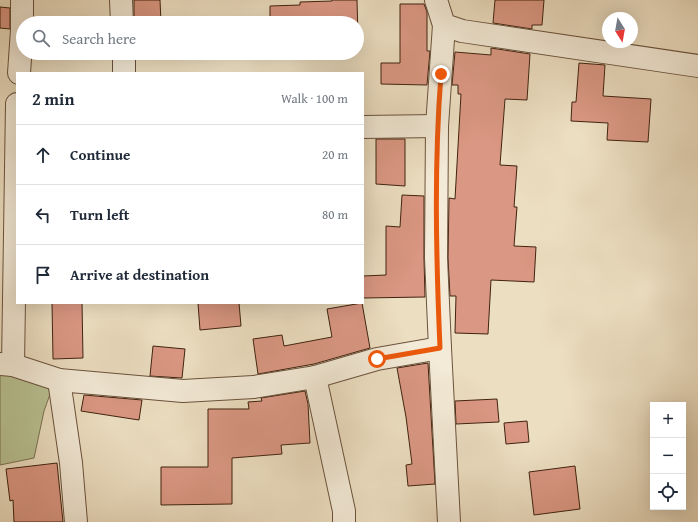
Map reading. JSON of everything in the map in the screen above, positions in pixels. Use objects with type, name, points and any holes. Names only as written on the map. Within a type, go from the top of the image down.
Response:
[{"type":"street","points":[[22,0],[22,16]]},
{"type":"street","points":[[121,0],[122,16]]},
{"type":"street","points":[[436,0],[444,25],[437,126],[436,258],[449,522]]},
{"type":"street","points":[[444,25],[462,31],[698,66]]},
{"type":"street","points":[[19,72],[20,60]]},
{"type":"street","points":[[124,60],[124,72]]},
{"type":"street","points":[[364,127],[437,126]]},
{"type":"street","points":[[16,151],[7,365],[59,380],[183,391],[254,387],[315,377],[377,359],[440,348]]},
{"type":"street","points":[[315,377],[344,511],[344,522]]},
{"type":"street","points":[[59,380],[71,463],[76,522]]},
{"type":"green space","points":[[0,369],[54,383],[44,411],[34,458],[0,465]]},
{"type":"building","points":[[134,0],[160,0],[161,16],[134,16]]},
{"type":"building","points":[[357,0],[357,16],[270,16],[270,6],[300,5],[300,2]]},
{"type":"building","points":[[495,0],[544,0],[542,25],[532,25],[532,29],[493,23]]},
{"type":"building","points":[[400,4],[424,4],[427,12],[427,51],[430,51],[427,85],[381,84],[381,63],[400,63]]},
{"type":"building","points":[[0,7],[10,8],[10,29],[0,28]]},
{"type":"building","points":[[491,48],[530,54],[527,100],[505,99],[500,165],[517,166],[514,207],[517,207],[514,246],[536,247],[534,282],[491,280],[488,334],[455,333],[456,296],[450,296],[448,258],[449,198],[455,199],[461,94],[458,94],[458,85],[452,85],[455,52],[491,55]]},
{"type":"building","points":[[579,63],[605,65],[603,96],[651,99],[648,142],[607,140],[608,123],[571,121],[572,102],[576,102]]},
{"type":"building","points":[[376,139],[405,139],[405,186],[376,184]]},
{"type":"building","points":[[402,195],[424,196],[425,297],[364,298],[364,276],[386,275],[386,226],[400,227]]},
{"type":"building","points":[[52,304],[82,304],[83,358],[53,359]]},
{"type":"building","points":[[198,304],[239,304],[241,326],[200,330]]},
{"type":"building","points":[[362,304],[370,348],[314,364],[258,374],[253,339],[282,335],[284,346],[332,337],[327,309]]},
{"type":"building","points":[[153,346],[185,349],[182,378],[150,376]]},
{"type":"building","points":[[428,363],[435,484],[408,486],[406,465],[412,464],[406,417],[397,368]]},
{"type":"building","points":[[305,391],[308,404],[310,443],[281,445],[282,454],[232,458],[232,504],[161,505],[161,467],[208,467],[208,409],[249,409],[248,402],[262,401],[261,398]]},
{"type":"building","points":[[84,395],[142,400],[139,420],[81,411]]},
{"type":"building","points":[[497,399],[499,422],[456,424],[455,401]]},
{"type":"building","points":[[527,421],[529,442],[506,444],[504,423]]},
{"type":"building","points":[[57,463],[63,522],[14,522],[13,500],[10,501],[6,469]]},
{"type":"building","points":[[575,466],[580,509],[534,515],[529,472]]},
{"type":"route","points":[[377,359],[440,348],[436,258],[437,126],[441,74]]}]
